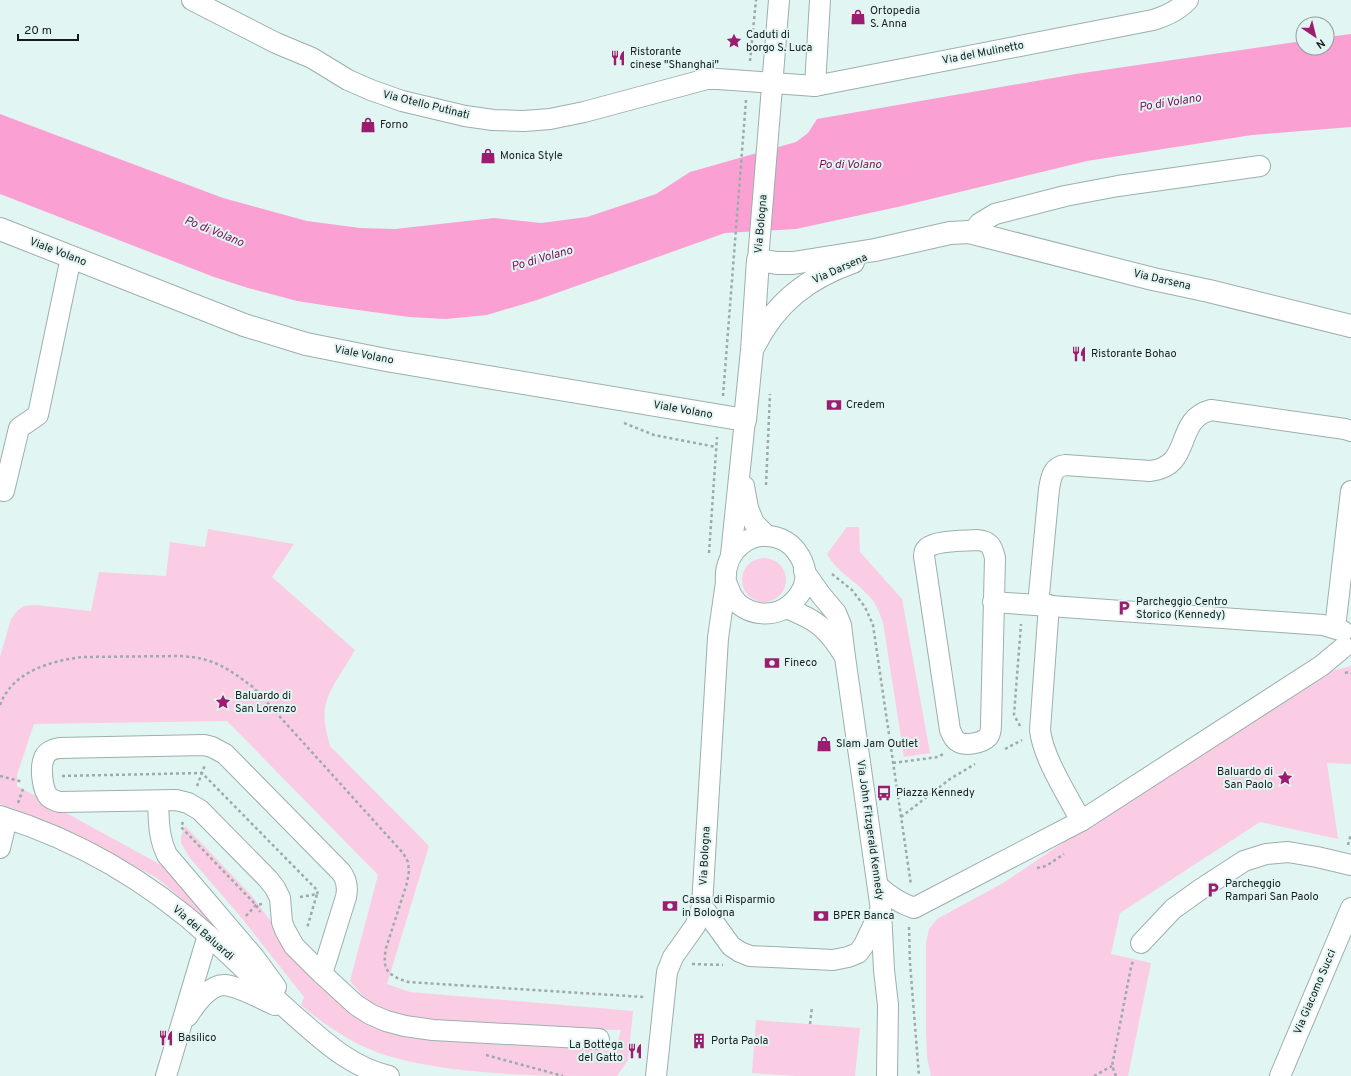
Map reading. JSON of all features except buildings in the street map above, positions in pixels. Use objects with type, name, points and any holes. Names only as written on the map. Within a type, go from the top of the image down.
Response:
[{"type":"main road","name":"Viale Volano","points":[[0,229],[244,325],[306,344],[386,360],[745,420]]},
{"type":"main road","name":"Via Darsena","points":[[758,260],[777,263],[793,263],[864,252],[950,232],[972,232],[1153,279],[1210,291],[1351,326]]},
{"type":"main road","name":"Via Darsena","points":[[752,350],[769,321],[796,291],[816,278],[849,263],[911,241]]},
{"type":"main road","name":"Via Bologna","points":[[745,420],[752,350],[758,260]]},
{"type":"street","name":"Via Otello Putinati","points":[[192,0],[276,43],[312,58],[348,80],[371,90],[402,101],[465,116],[493,120],[524,121],[550,119],[584,112],[707,79],[772,83]]},
{"type":"street","name":"Via Bologna","points":[[758,260],[779,0]]},
{"type":"street","points":[[814,86],[820,0]]},
{"type":"street","name":"Via del Mulinetto","points":[[772,83],[814,86],[1153,20],[1170,14],[1188,0]]},
{"type":"street","points":[[972,232],[980,223],[995,214],[1065,196],[1139,183],[1260,166]]},
{"type":"street","points":[[4,491],[19,428],[38,415],[71,257]]},
{"type":"street","points":[[1082,821],[1048,758],[1041,739],[1033,734],[1044,605],[1049,489],[1053,471],[1057,468],[1065,466],[1150,471],[1163,469],[1171,464],[1175,459],[1188,430],[1195,419],[1199,414],[1210,410],[1346,429],[1351,431]]},
{"type":"street","name":"Via Bologna","points":[[731,555],[745,420]]},
{"type":"street","name":"Via Bologna","points":[[742,448],[744,490],[748,508],[754,523],[767,536]]},
{"type":"street","points":[[1346,647],[1351,491]]},
{"type":"street","name":"Via Bologna","points":[[656,1076],[668,972],[673,957],[695,926],[702,906],[717,651],[728,562],[736,548],[744,542],[755,537],[767,536],[782,539],[793,547],[802,559],[805,582],[800,592],[793,603],[786,608],[771,614],[754,612],[741,606],[732,597],[726,582]]},
{"type":"street","points":[[977,540],[987,542],[991,546],[995,558],[991,731],[984,740],[971,744],[961,743],[953,737],[950,730],[924,556],[928,547],[936,543],[977,540]]},
{"type":"street","name":"Via John Fitzgerald Kennedy","points":[[804,571],[836,613],[841,625],[881,910],[884,970],[888,1005],[887,1076]]},
{"type":"street","points":[[993,602],[1323,625],[1346,647]]},
{"type":"street","name":"Via John Fitzgerald Kennedy","points":[[786,608],[809,618],[820,626],[835,641],[845,657]]},
{"type":"street","name":"Via Bologna","points":[[717,651],[724,634],[735,620],[743,613],[754,612]]},
{"type":"street","points":[[878,886],[892,898],[904,905],[914,908],[1082,821],[1321,666],[1346,647]]},
{"type":"street","points":[[322,974],[346,898],[347,891],[345,877],[342,872],[225,754],[212,747],[204,746],[59,748],[53,749],[44,758],[43,785],[49,798],[54,801],[182,801],[188,802],[200,810],[275,888],[280,898],[282,922],[294,946],[322,974],[356,1005],[370,1014],[386,1021],[405,1026],[433,1030],[599,1039]]},
{"type":"street","points":[[158,801],[159,834],[167,855],[262,966],[292,1014]]},
{"type":"street","points":[[0,848],[8,814]]},
{"type":"street","name":"Via dei Baluardi","points":[[8,814],[34,828],[79,847],[117,868],[163,899],[208,935],[292,1014],[330,1047],[345,1058],[389,1076]]},
{"type":"street","points":[[1140,943],[1173,909],[1244,861],[1266,854],[1288,852],[1351,865]]},
{"type":"street","points":[[702,906],[732,946],[740,952],[750,956],[833,960],[858,953],[864,945],[881,910]]},
{"type":"street","name":"Via Giacomo Succi","points":[[1280,1076],[1351,908]]},
{"type":"street","points":[[166,1076],[208,935]]},
{"type":"street","points":[[180,1029],[196,1002],[211,990],[224,985],[239,989],[292,1014]]},
{"type":"path","points":[[736,238],[745,114],[756,0]]},
{"type":"path","points":[[766,486],[771,392]]},
{"type":"path","points":[[1000,751],[1033,734],[1014,715],[1022,618]]},
{"type":"path","points":[[0,705],[3,696],[9,689],[28,673],[46,664],[69,659],[82,657],[181,656],[196,657],[228,668],[253,687],[403,854],[408,862],[409,867],[407,883],[384,957],[386,971],[391,975],[408,982],[644,997]]},
{"type":"path","points":[[893,763],[938,757],[961,743]]},
{"type":"path","points":[[901,817],[950,779],[980,762]]},
{"type":"path","points":[[8,814],[26,782]]},
{"type":"path","points":[[245,917],[256,906]]},
{"type":"path","points":[[912,924],[909,927],[910,963],[919,1076]]},
{"type":"path","points":[[1116,1076],[1112,1066],[1131,967],[1140,943]]},
{"type":"path","points":[[810,1024],[812,1007]]},
{"type":"path","points":[[483,1054],[564,1076]]},
{"type":"path","points":[[1094,1076],[1112,1066]]},
{"type":"shaded area","points":[[847,527],[859,527],[860,552],[902,599],[930,753],[904,757],[883,622],[872,599],[835,565],[827,554]]},
{"type":"shaded area","points":[[208,529],[294,544],[272,577],[355,650],[333,686],[325,708],[326,727],[330,746],[429,846],[387,984],[410,992],[633,1011],[628,1060],[617,1076],[495,1073],[446,1068],[406,1061],[381,1054],[358,1044],[328,1026],[301,1005],[304,997],[240,916],[190,858],[181,843],[181,837],[185,826],[252,896],[289,946],[404,1033],[458,1042],[615,1051],[621,1030],[504,1028],[413,1021],[370,1004],[350,981],[378,875],[227,721],[34,724],[17,775],[17,786],[163,866],[194,899],[216,928],[157,878],[74,834],[0,804],[0,657],[11,619],[17,611],[24,606],[35,605],[91,611],[99,572],[166,576],[170,542],[205,547]]},
{"type":"shaded area","points":[[764,558],[776,562],[782,568],[786,580],[782,592],[776,598],[764,602],[752,598],[746,592],[742,580],[746,568],[752,562]]},
{"type":"shaded area","points":[[1351,666],[1351,764],[1327,763],[1338,839],[1260,822],[1120,913],[1111,954],[1151,963],[1128,1076],[931,1076],[927,1057],[926,1031],[926,943],[929,929],[937,919],[1003,883],[1312,676]]},
{"type":"shaded area","points":[[756,1020],[860,1028],[855,1076],[797,1076],[752,1073]]},
{"type":"water","name":"Po di Volano","points":[[1351,34],[1351,127],[1252,135],[1087,161],[902,206],[796,229],[725,233],[537,300],[487,315],[446,319],[409,317],[297,301],[214,277],[0,194],[0,114],[223,198],[307,221],[360,228],[395,229],[494,218],[541,223],[587,217],[656,194],[690,172],[796,142],[808,133],[817,119],[1076,74],[1295,42],[1295,56],[1335,56],[1335,36]]},
{"type":"place","name":"Ortopedia S. Anna","points":[[858,17]]},
{"type":"place","name":"Caduti di borgo S. Luca","points":[[734,41]]},
{"type":"place","name":"Ristorante cinese \"Shanghai\"","points":[[618,58]]},
{"type":"place","name":"Forno","points":[[368,125]]},
{"type":"place","name":"Monica Style","points":[[488,156]]},
{"type":"place","name":"Ristorante Bohao","points":[[1079,354]]},
{"type":"place","name":"Credem","points":[[834,405]]},
{"type":"place","name":"Parcheggio Centro Storico (Kennedy)","points":[[1124,608]]},
{"type":"place","name":"Fineco","points":[[772,663]]},
{"type":"place","name":"Baluardo di San Lorenzo","points":[[223,702]]},
{"type":"place","name":"Slam Jam Outlet","points":[[824,744]]},
{"type":"place","name":"Baluardo di San Paolo","points":[[1285,778]]},
{"type":"place","name":"Piazza Kennedy","points":[[884,793]]},
{"type":"place","name":"Parcheggio Rampari San Paolo","points":[[1213,890]]},
{"type":"place","name":"Cassa di Risparmio in Bologna","points":[[670,906]]},
{"type":"place","name":"BPER Banca","points":[[821,916]]},
{"type":"place","name":"Basilico","points":[[166,1038]]},
{"type":"place","name":"Porta Paola","points":[[699,1041]]},
{"type":"place","name":"La Bottega del Gatto","points":[[635,1051]]}]
